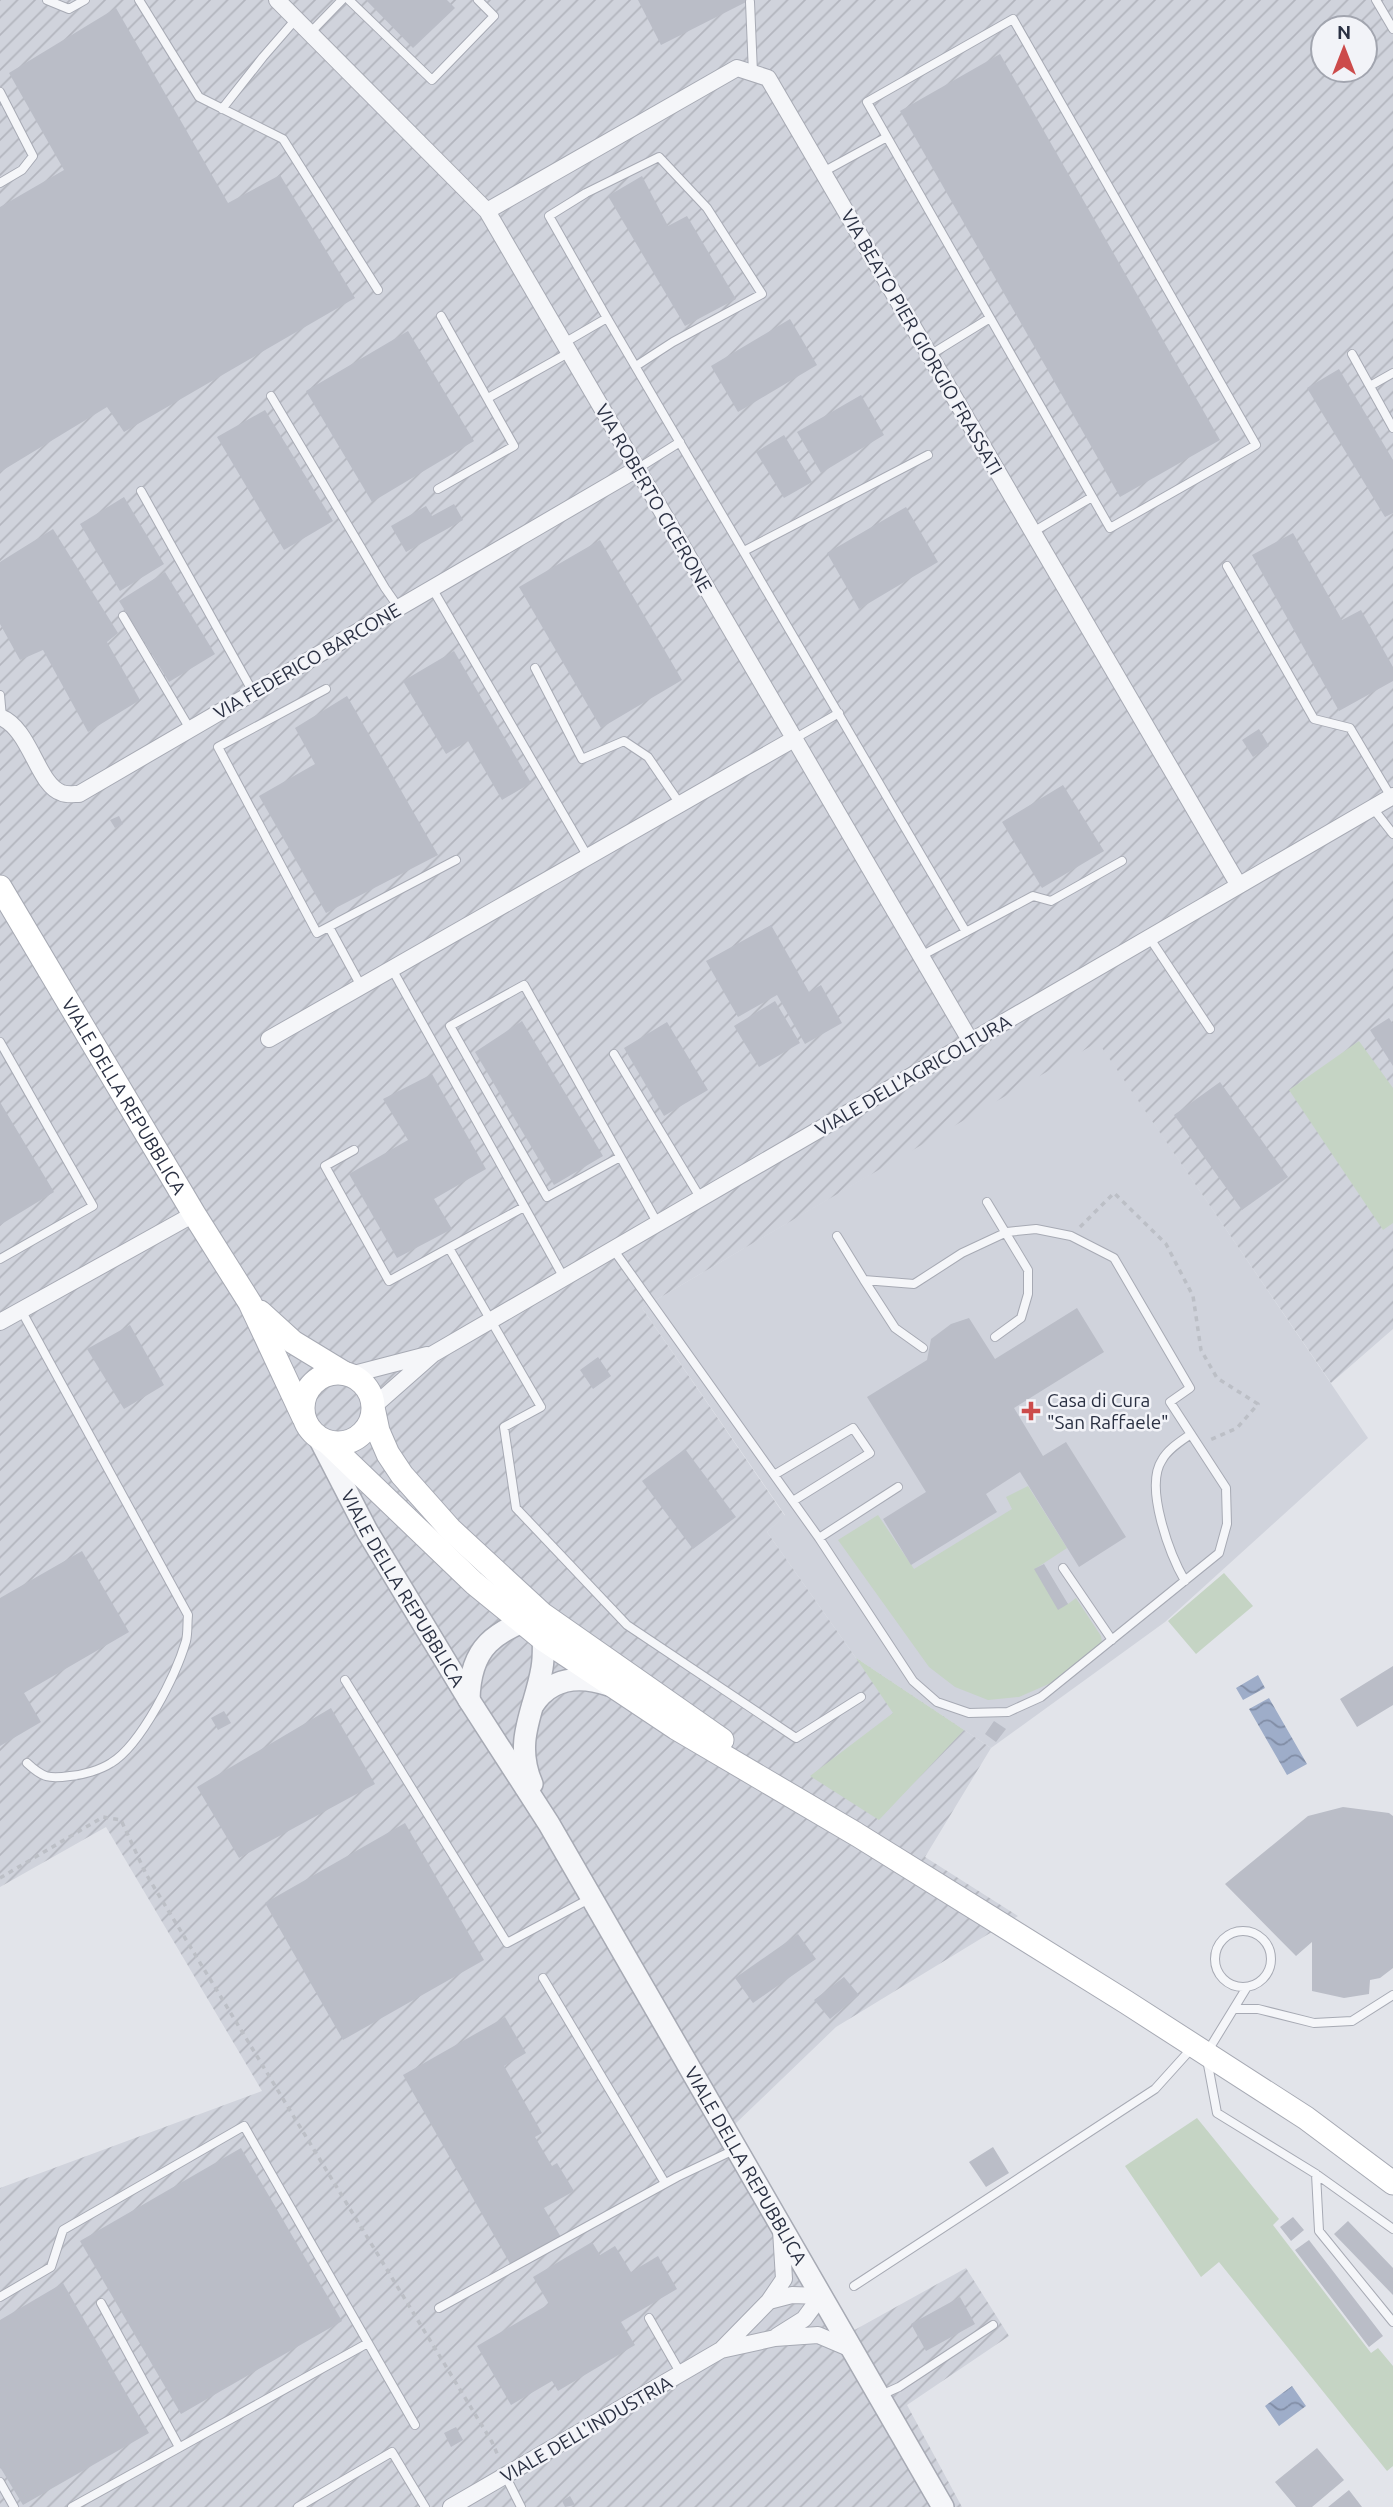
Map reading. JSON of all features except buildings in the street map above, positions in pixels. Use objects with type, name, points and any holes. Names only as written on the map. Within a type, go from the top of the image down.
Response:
[{"type":"main road","name":"VIALE DELLA REPUBBLICA","points":[[0,887],[194,1214],[250,1303],[303,1416]]},
{"type":"main road","name":"VIALE DELLA REPUBBLICA","points":[[250,1303],[293,1342],[347,1374]]},
{"type":"main road","points":[[856,1834],[676,1728],[544,1640],[531,1618],[402,1475],[388,1454],[378,1431],[369,1390],[364,1383],[347,1374],[333,1373],[313,1383],[303,1404],[303,1416],[307,1425],[474,1583],[531,1618],[856,1834],[1306,2118],[1393,2183]]},
{"type":"main road","points":[[323,1440],[338,1444],[358,1438],[371,1422],[374,1409]]},
{"type":"main road","points":[[1306,2118],[1393,2162]]},
{"type":"street","name":"VIA ROBERTO CICERONE","points":[[277,0],[487,211],[971,1042]]},
{"type":"street","points":[[487,211],[737,68],[753,73]]},
{"type":"street","name":"VIA BEATO PIER GIORGIO FRASSATI","points":[[753,73],[768,78],[1238,884]]},
{"type":"street","name":"VIA FEDERICO BARCONE","points":[[1,717],[14,726],[50,785],[62,793],[79,794],[638,469]]},
{"type":"street","points":[[269,1039],[794,739]]},
{"type":"street","name":"VIALE DELL'AGRICOLTURA","points":[[374,1409],[433,1354],[1392,796]]},
{"type":"street","points":[[0,1321],[194,1214]]},
{"type":"street","name":"VIALE DELL'AGRICOLTURA","points":[[347,1374],[433,1354]]},
{"type":"street","name":"VIALE DELLA REPUBBLICA","points":[[323,1440],[367,1531],[469,1700],[549,1824],[938,2505]]},
{"type":"street","name":"VIALE DELLA REPUBBLICA","points":[[469,1700],[474,1663],[488,1643],[503,1629],[531,1618]]},
{"type":"street","name":"VIALE DELLA REPUBBLICA","points":[[544,1640],[539,1684],[528,1713],[523,1758],[549,1824]]},
{"type":"street","points":[[528,1713],[538,1698],[560,1681],[591,1679],[610,1685]]},
{"type":"street","name":"VIALE DELL'INDUSTRIA","points":[[451,2507],[721,2350],[769,2301],[784,2279],[781,2228]]},
{"type":"street","points":[[769,2301],[792,2295],[821,2296]]},
{"type":"street","name":"VIALE DELL'INDUSTRIA","points":[[775,2338],[804,2319],[821,2296]]},
{"type":"street","name":"VIALE DELL'INDUSTRIA","points":[[721,2350],[775,2338],[818,2335],[851,2349]]},
{"type":"lane","points":[[47,0],[69,9],[85,0]]},
{"type":"lane","points":[[139,0],[199,97],[283,139],[378,290]]},
{"type":"lane","points":[[310,33],[342,0]]},
{"type":"lane","points":[[349,0],[432,80],[494,16],[478,0]]},
{"type":"lane","points":[[1376,0],[1393,29]]},
{"type":"lane","points":[[750,2],[753,73]]},
{"type":"lane","points":[[222,109],[296,19]]},
{"type":"lane","points":[[1013,19],[1256,445],[1110,528],[990,318],[867,102],[1013,19]]},
{"type":"lane","points":[[0,92],[33,156],[22,170],[0,183]]},
{"type":"lane","points":[[823,172],[887,137]]},
{"type":"lane","points":[[636,366],[673,342],[762,294],[707,208],[659,157],[586,193],[549,216],[607,318],[966,932]]},
{"type":"lane","points":[[438,489],[514,446],[441,316]]},
{"type":"lane","points":[[488,398],[607,318]]},
{"type":"lane","points":[[930,355],[990,318]]},
{"type":"lane","points":[[1352,354],[1393,428]]},
{"type":"lane","points":[[1370,386],[1393,373]]},
{"type":"lane","points":[[271,396],[399,608]]},
{"type":"lane","points":[[638,469],[680,442]]},
{"type":"lane","points":[[744,551],[928,455]]},
{"type":"lane","points":[[141,491],[253,692]]},
{"type":"lane","points":[[1033,532],[1092,497]]},
{"type":"lane","points":[[1227,566],[1314,719],[1350,728],[1392,796]]},
{"type":"lane","points":[[432,588],[587,857]]},
{"type":"lane","points":[[123,616],[190,729]]},
{"type":"lane","points":[[535,668],[582,759],[624,741],[648,757],[680,804]]},
{"type":"lane","points":[[326,689],[218,747],[317,933],[456,860]]},
{"type":"lane","points":[[0,695],[1,717]]},
{"type":"lane","points":[[794,739],[839,713]]},
{"type":"lane","points":[[1372,807],[1393,834]]},
{"type":"lane","points":[[921,956],[1033,896],[1051,901],[1122,861]]},
{"type":"lane","points":[[329,927],[361,986]]},
{"type":"lane","points":[[1149,937],[1210,1029]]},
{"type":"lane","points":[[392,969],[564,1278]]},
{"type":"lane","points":[[620,1157],[547,1198],[450,1026],[524,985],[658,1224]]},
{"type":"lane","points":[[0,1042],[93,1206],[0,1259]]},
{"type":"lane","points":[[614,1054],[701,1199]]},
{"type":"lane","points":[[354,1150],[325,1166],[389,1281],[524,1207]]},
{"type":"lane","points":[[987,1202],[1028,1270],[1028,1294],[1021,1318],[995,1337]]},
{"type":"lane","points":[[613,1250],[819,1538],[913,1681],[937,1702],[969,1713],[1008,1712],[1041,1697],[1219,1553],[1227,1524],[1226,1488],[1170,1402],[1190,1388],[1114,1258],[1071,1236],[1036,1229],[1007,1232],[962,1253],[914,1284],[863,1280]]},
{"type":"lane","points":[[836,1236],[895,1328],[923,1348]]},
{"type":"lane","points":[[449,1248],[489,1321],[541,1406],[504,1427],[516,1508],[627,1625],[796,1738],[860,1697]]},
{"type":"lane","points":[[21,1310],[188,1615],[187,1638],[174,1675],[138,1735],[111,1763],[80,1775],[57,1778],[40,1776],[27,1763]]},
{"type":"lane","points":[[774,1475],[853,1428],[870,1453],[793,1501]]},
{"type":"lane","points":[[1185,1581],[1177,1568],[1157,1504],[1155,1480],[1161,1460],[1191,1434]]},
{"type":"lane","points":[[819,1538],[898,1487]]},
{"type":"lane","points":[[1063,1568],[1112,1640]]},
{"type":"lane","points":[[345,1680],[508,1943],[591,1898]]},
{"type":"lane","points":[[853,2286],[1155,2090],[1200,2050],[1235,2009],[1247,1987],[1263,1979],[1270,1964],[1270,1955],[1263,1939],[1247,1931],[1238,1931],[1223,1939],[1217,1947],[1215,1964],[1217,1972],[1230,1984],[1247,1987]]},
{"type":"lane","points":[[543,1978],[665,2183]]},
{"type":"lane","points":[[1235,2009],[1258,2009],[1314,2024],[1352,2021],[1393,1995]]},
{"type":"lane","points":[[1200,2050],[1217,2113],[1317,2174],[1393,2229]]},
{"type":"lane","points":[[0,2297],[51,2267],[63,2230],[244,2126],[415,2425]]},
{"type":"lane","points":[[439,2308],[665,2183],[736,2149]]},
{"type":"lane","points":[[1317,2174],[1319,2231],[1393,2322]]},
{"type":"lane","points":[[101,2302],[179,2447]]},
{"type":"lane","points":[[649,2318],[681,2374]]},
{"type":"lane","points":[[878,2396],[900,2387],[993,2325]]},
{"type":"lane","points":[[72,2507],[368,2343]]},
{"type":"lane","points":[[298,2507],[392,2452],[425,2507]]},
{"type":"lane","points":[[505,2475],[522,2507]]},
{"type":"lane","points":[[0,2482],[14,2507]]},
{"type":"path","points":[[1071,1236],[1114,1193],[1166,1244],[1193,1296],[1201,1350],[1217,1378],[1258,1404],[1237,1428],[1198,1446]]},
{"type":"path","points":[[0,1878],[103,1818],[121,1820],[146,1874],[492,2442],[505,2475]]},
{"type":"shaded area","points":[[0,0],[1393,0],[1393,1329],[1331,1383],[1098,1042],[642,1308],[785,1516],[767,1532],[856,1658],[991,1748],[925,1857],[1018,1916],[836,2027],[733,2126],[851,2332],[966,2268],[1009,2336],[907,2405],[962,2507],[0,2507],[0,2188],[262,2091],[106,1827],[0,1887]]},
{"type":"shaded area","name":"Casa di Cura \"San Raffaele\"","points":[[1098,1041],[1368,1438],[1165,1622],[991,1748],[856,1658],[767,1532],[785,1515],[642,1308]]},
{"type":"green space","points":[[1359,1041],[1393,1088],[1393,1223],[1383,1230],[1289,1090]]},
{"type":"green space","points":[[1028,1486],[1067,1548],[1035,1569],[1068,1604],[1076,1598],[1101,1636],[1102,1643],[1051,1683],[1019,1697],[988,1700],[955,1687],[929,1667],[838,1540],[878,1515],[914,1569],[1012,1509],[1006,1497]]},
{"type":"green space","points":[[1224,1573],[1253,1606],[1196,1654],[1168,1621]]},
{"type":"green space","points":[[856,1658],[964,1730],[879,1820],[810,1776],[893,1713]]},
{"type":"green space","points":[[1197,2118],[1279,2219],[1273,2225],[1371,2353],[1378,2348],[1393,2366],[1393,2466],[1387,2471],[1219,2262],[1201,2277],[1125,2166]]},
{"type":"water","points":[[1258,1675],[1265,1688],[1243,1700],[1236,1688]]},
{"type":"water","points":[[1269,1698],[1307,1764],[1287,1775],[1249,1709]]},
{"type":"water","points":[[1292,2386],[1306,2406],[1279,2426],[1265,2406]]},
{"type":"place","name":"Casa di Cura \"San Raffaele\"","points":[[1031,1411]]}]
